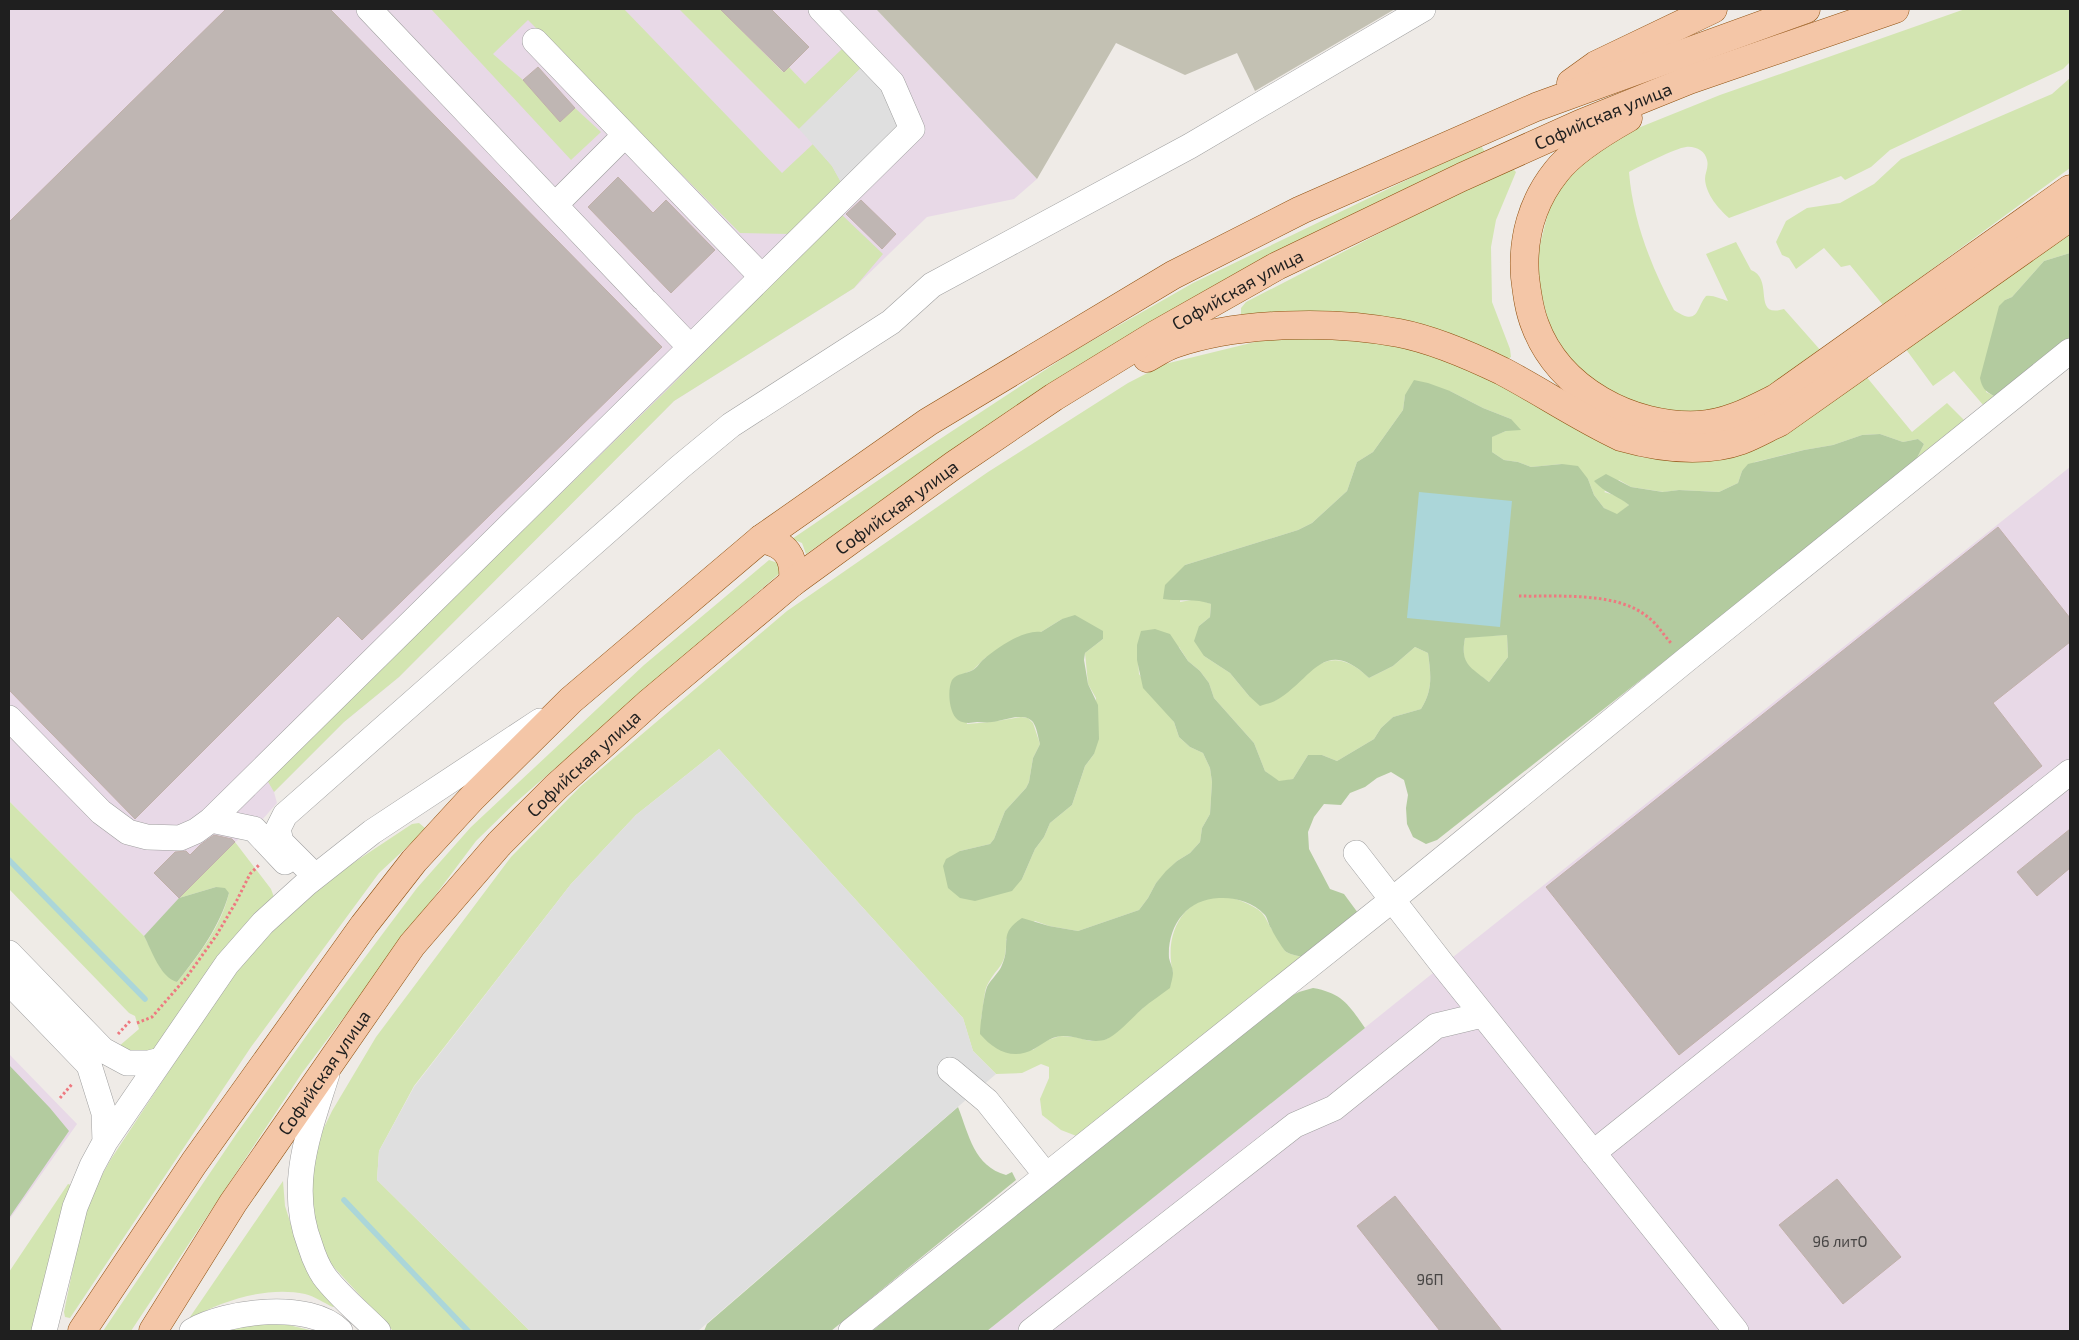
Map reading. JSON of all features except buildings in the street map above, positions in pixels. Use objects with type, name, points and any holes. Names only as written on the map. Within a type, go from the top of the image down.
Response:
[{"type":"main road","points":[[1536,107],[1596,65],[1713,9]]},
{"type":"main road","name":"Софийская улица","points":[[82,1331],[194,1163],[381,903],[427,847],[472,798],[571,700],[761,539],[928,422],[1173,275],[1301,210],[1404,163],[1536,107],[1806,9]]},
{"type":"main road","name":"Софийская улица","points":[[153,1331],[234,1203],[412,945],[500,843],[556,787],[650,702],[793,582],[954,465],[1054,398],[1155,335],[1278,266],[1462,177],[1580,124],[1689,80],[1895,9]]},
{"type":"main road","points":[[1689,80],[1616,125],[1556,170],[1532,211],[1526,236],[1524,261],[1529,306],[1535,327],[1547,348],[1562,369],[1582,388],[1612,408],[1640,418],[1678,425],[1700,426],[1748,412],[1776,398],[2070,188]]},
{"type":"main road","points":[[1054,398],[1117,374],[1172,345],[1205,335],[1285,326],[1366,328],[1400,333],[1439,345],[1500,371],[1621,437],[1642,443],[1678,448],[1708,448],[1741,440],[1780,422],[2070,217]]},
{"type":"main road","points":[[761,539],[773,542],[791,558],[794,570],[793,582]]},
{"type":"street","points":[[369,9],[690,347]]},
{"type":"street","points":[[9,718],[101,812],[128,832],[147,838],[180,838],[196,831],[211,820],[912,129],[892,82],[822,9]]},
{"type":"street","points":[[310,880],[281,842],[278,829],[285,815],[731,425],[891,322],[932,285],[1190,146],[1423,9]]},
{"type":"street","points":[[535,42],[762,277]]},
{"type":"street","points":[[555,206],[625,135]]},
{"type":"street","points":[[851,1331],[1392,900],[1686,660],[2070,352]]},
{"type":"street","points":[[44,1331],[75,1207],[92,1166],[105,1142],[227,964],[262,923],[310,880],[388,821],[571,700]]},
{"type":"street","points":[[1593,1153],[2070,772]]},
{"type":"street","points":[[211,820],[254,828],[274,850],[310,880]]},
{"type":"street","points":[[1356,853],[1482,1015],[1736,1331]]},
{"type":"street","points":[[9,953],[103,1050],[127,1063],[149,1063],[161,1060]]},
{"type":"street","points":[[9,982],[89,1065],[104,1113],[105,1142]]},
{"type":"street","points":[[1031,1331],[1295,1125],[1334,1108],[1436,1026],[1482,1015]]},
{"type":"street","points":[[332,1059],[300,1166],[298,1187],[304,1232],[324,1276],[378,1331]]},
{"type":"street","points":[[950,1070],[987,1101],[1046,1174]]},
{"type":"street","points":[[192,1331],[218,1320],[263,1311],[300,1314],[319,1319],[340,1331]]},
{"type":"path","points":[[1519,596],[1607,599],[1626,605],[1640,611],[1651,619],[1686,660]]},
{"type":"path","points":[[137,1023],[152,1018],[186,978],[216,936],[250,874],[274,850]]},
{"type":"shaded area","points":[[9,9],[876,9],[1037,179],[1014,199],[927,217],[854,288],[674,401],[399,677],[344,722],[274,792],[277,803],[254,829],[235,842],[144,936],[9,801]]},
{"type":"shaded area","points":[[876,9],[1395,9],[1255,91],[1237,53],[1185,75],[1116,43],[1037,179]]},
{"type":"shaded area","points":[[861,68],[885,93],[904,128],[842,184],[832,166],[799,129]]},
{"type":"shaded area","points":[[2070,467],[2070,1331],[987,1331],[1443,965]]},
{"type":"shaded area","points":[[719,749],[963,1018],[973,1051],[996,1074],[698,1331],[530,1331],[377,1180],[379,1151],[414,1087],[571,884],[636,815]]},
{"type":"shaded area","points":[[9,1054],[77,1124],[9,1220]]},
{"type":"green space","points":[[431,9],[624,9],[782,173],[813,144],[832,166],[842,184],[792,234],[740,233],[528,20],[493,54],[523,80],[560,121],[575,108],[601,132],[571,160]]},
{"type":"green space","points":[[679,9],[720,9],[783,72],[789,67],[805,84],[842,49],[861,68],[799,129]]},
{"type":"green space","points":[[1965,9],[2070,9],[2070,62],[2063,69],[1890,150],[1871,167],[1845,180],[1841,176],[1729,218],[1710,196],[1705,179],[1708,165],[1707,160],[1704,154],[1697,148],[1681,148],[1629,172],[1634,208],[1644,243],[1674,310],[1688,317],[1696,314],[1706,296],[1728,301],[1706,254],[1736,242],[1751,270],[1762,281],[1765,303],[1768,308],[1774,311],[1784,309],[1822,352],[1772,387],[1721,411],[1690,414],[1628,403],[1586,376],[1564,350],[1549,324],[1536,261],[1549,209],[1560,188],[1578,166],[1599,147],[1638,128],[1720,95]]},
{"type":"green space","points":[[2070,78],[2070,168],[1883,305],[1850,265],[1841,267],[1824,248],[1796,269],[1789,258],[1782,255],[1776,242],[1786,221],[1807,208],[1840,203],[1874,184],[1901,159],[2052,94]]},
{"type":"green space","points":[[1481,146],[1486,153],[1213,288],[1069,371],[806,554],[802,543],[792,539],[1074,351],[1193,283]]},
{"type":"green space","points":[[1510,166],[1516,172],[1496,220],[1491,247],[1492,302],[1510,349],[1511,357],[1505,361],[1411,321],[1377,318],[1248,317],[1241,315],[1241,308],[1246,302]]},
{"type":"green space","points":[[841,214],[883,254],[854,288],[674,401],[399,677],[344,722],[274,792],[267,780],[666,391]]},
{"type":"green space","points":[[2070,229],[2070,253],[2044,261],[2012,297],[2005,300],[1986,392],[1994,396],[1984,406],[1954,371],[1933,386],[1905,348]]},
{"type":"green space","points":[[2070,253],[2070,337],[1994,396],[1984,389],[1980,378],[1999,306],[2005,300],[2012,297],[2044,261]]},
{"type":"green space","points":[[1299,335],[1409,345],[1465,367],[1611,444],[1640,457],[1669,460],[1865,375],[1912,432],[1947,403],[1967,423],[1913,466],[1924,444],[1918,439],[1903,442],[1880,434],[1862,435],[1833,445],[1755,462],[1742,471],[1738,483],[1719,492],[1679,490],[1664,492],[1631,487],[1619,480],[1604,492],[1618,496],[1629,505],[1617,515],[1604,508],[1594,495],[1588,479],[1562,464],[1531,467],[1518,462],[1504,460],[1492,452],[1491,437],[1506,431],[1511,419],[1483,408],[1450,391],[1405,395],[1403,410],[1373,452],[1357,462],[1347,491],[1312,523],[1298,530],[1185,565],[1180,602],[1197,599],[1211,604],[1210,617],[1199,626],[1204,656],[1230,673],[1249,696],[1275,701],[1309,672],[1319,665],[1330,661],[1341,661],[1354,666],[1369,678],[1393,666],[1415,647],[1428,653],[1430,675],[1428,695],[1421,709],[1393,717],[1381,728],[1374,739],[1337,761],[1322,755],[1308,755],[1293,779],[1279,782],[1265,771],[1254,743],[1214,698],[1209,683],[1200,671],[1188,661],[1179,647],[1137,645],[1139,674],[1174,722],[1179,737],[1190,747],[1203,753],[1210,768],[1212,782],[1210,814],[1202,828],[1200,842],[1190,853],[1177,861],[1156,883],[1139,910],[1078,931],[1049,926],[1035,921],[1006,939],[1003,962],[986,988],[981,1019],[1033,1050],[1045,1041],[1060,1036],[1090,1041],[1107,1039],[1143,1008],[1173,973],[1171,954],[1173,936],[1179,921],[1188,909],[1201,900],[1216,897],[1233,898],[1256,908],[1264,915],[1285,951],[1303,957],[1079,1137],[1061,1130],[1042,1115],[1040,1099],[1049,1078],[1049,1067],[1041,1064],[1022,1073],[996,1074],[973,1051],[963,1018],[719,749],[636,815],[571,884],[414,1086],[379,1151],[377,1180],[530,1331],[393,1331],[330,1263],[315,1230],[309,1195],[319,1138],[332,1111],[376,1037],[511,857],[581,786],[787,611],[988,472],[1128,383],[1165,364],[1255,342]],"holes":[[[1062,619],[1103,639],[1085,653],[1088,684],[1096,698],[1094,754],[1085,766],[1072,805],[1050,823],[1044,837],[1035,849],[1022,879],[960,851],[990,844],[994,839],[1005,811],[1026,788],[1029,782],[1033,758],[1040,744],[1033,723],[1028,718],[1021,717],[967,724],[958,676],[973,670],[985,658],[1041,632]]]},
{"type":"green space","points":[[1414,380],[1428,383],[1511,419],[1521,430],[1506,431],[1492,437],[1492,452],[1504,460],[1518,462],[1531,467],[1562,464],[1578,466],[1588,479],[1594,495],[1604,508],[1617,514],[1629,505],[1603,489],[1594,481],[1606,474],[1631,487],[1663,492],[1679,490],[1719,492],[1738,483],[1742,471],[1748,464],[1833,445],[1862,435],[1880,434],[1903,442],[1918,439],[1924,444],[1913,466],[1437,840],[1426,844],[1413,837],[1407,824],[1406,808],[1408,795],[1404,780],[1391,772],[1350,793],[1341,805],[1324,804],[1314,817],[1308,832],[1309,849],[1330,889],[1344,894],[1358,913],[1303,957],[1285,951],[1265,916],[1255,906],[1231,898],[1219,898],[1197,903],[1181,916],[1171,935],[1169,958],[1173,973],[1170,988],[1145,1006],[1111,1037],[1095,1041],[1061,1036],[1050,1039],[1034,1049],[1018,1054],[1011,1054],[997,1049],[980,1034],[982,1010],[987,987],[1002,965],[1005,957],[1007,934],[1014,924],[1022,918],[1049,926],[1078,931],[1139,910],[1166,871],[1190,853],[1200,842],[1202,828],[1210,814],[1212,782],[1210,768],[1203,753],[1190,747],[1179,737],[1174,722],[1143,688],[1137,660],[1137,645],[1141,631],[1155,629],[1170,634],[1188,661],[1200,671],[1209,683],[1214,698],[1254,743],[1265,771],[1279,781],[1293,779],[1308,755],[1322,755],[1337,761],[1374,739],[1381,728],[1393,717],[1421,709],[1428,695],[1430,668],[1428,653],[1415,647],[1393,666],[1369,678],[1353,666],[1340,660],[1329,661],[1309,673],[1275,701],[1260,706],[1230,673],[1204,656],[1194,641],[1199,626],[1210,617],[1211,604],[1199,601],[1163,599],[1165,585],[1185,565],[1298,530],[1312,523],[1347,491],[1357,462],[1373,452],[1403,410],[1405,395]],"holes":[[[1507,635],[1508,657],[1489,682],[1472,668],[1465,659],[1465,638]]]},
{"type":"green space","points":[[769,560],[778,563],[781,572],[515,803],[476,841],[302,1073],[131,1331],[103,1331],[237,1133],[312,1028],[417,888],[471,827],[644,665]]},
{"type":"green space","points":[[1075,615],[1103,631],[1103,639],[1085,653],[1084,660],[1088,684],[1098,705],[1099,739],[1094,754],[1085,766],[1072,805],[1050,823],[1044,837],[1035,849],[1022,879],[1012,891],[975,901],[960,898],[948,888],[943,866],[946,859],[960,851],[990,844],[994,839],[1005,811],[1026,788],[1029,782],[1033,758],[1040,744],[1033,722],[1024,717],[968,723],[958,720],[951,707],[950,684],[956,676],[974,669],[989,655],[1011,640],[1027,633],[1041,632],[1062,619]]},
{"type":"green space","points":[[1507,635],[1508,657],[1489,682],[1471,669],[1465,660],[1465,637]]},
{"type":"green space","points":[[9,801],[144,936],[161,969],[177,982],[215,929],[229,893],[216,887],[179,898],[235,842],[271,889],[275,900],[155,1053],[144,1057],[118,1047],[139,1029],[135,1016],[129,1013],[9,889]]},
{"type":"green space","points":[[419,823],[425,828],[421,834],[379,873],[251,1047],[70,1318],[65,1317],[64,1312],[82,1224],[92,1193],[111,1159],[237,968],[277,924],[320,885],[412,824]]},
{"type":"green space","points":[[216,887],[225,888],[229,893],[225,905],[208,940],[177,982],[166,975],[161,969],[144,936],[179,898]]},
{"type":"green space","points":[[1313,988],[1331,993],[1344,1001],[1365,1028],[987,1331],[872,1331],[1277,1003],[1299,992]]},
{"type":"green space","points":[[9,1065],[69,1131],[9,1218]]},
{"type":"green space","points":[[958,1107],[974,1148],[980,1157],[995,1171],[1006,1175],[1012,1172],[1016,1180],[831,1331],[704,1331],[707,1324]]},
{"type":"green space","points":[[283,1181],[285,1206],[295,1237],[337,1305],[333,1307],[305,1294],[291,1292],[261,1293],[232,1300],[192,1318],[190,1317]]},
{"type":"green space","points":[[68,1184],[74,1186],[34,1331],[9,1331],[9,1272]]},
{"type":"green space","points":[[263,1319],[314,1331],[217,1331]]},
{"type":"water","points":[[1419,492],[1512,501],[1500,627],[1407,618]]},
{"type":"waterway","points":[[9,860],[145,999]]},
{"type":"waterway","points":[[344,1200],[468,1331]]}]
